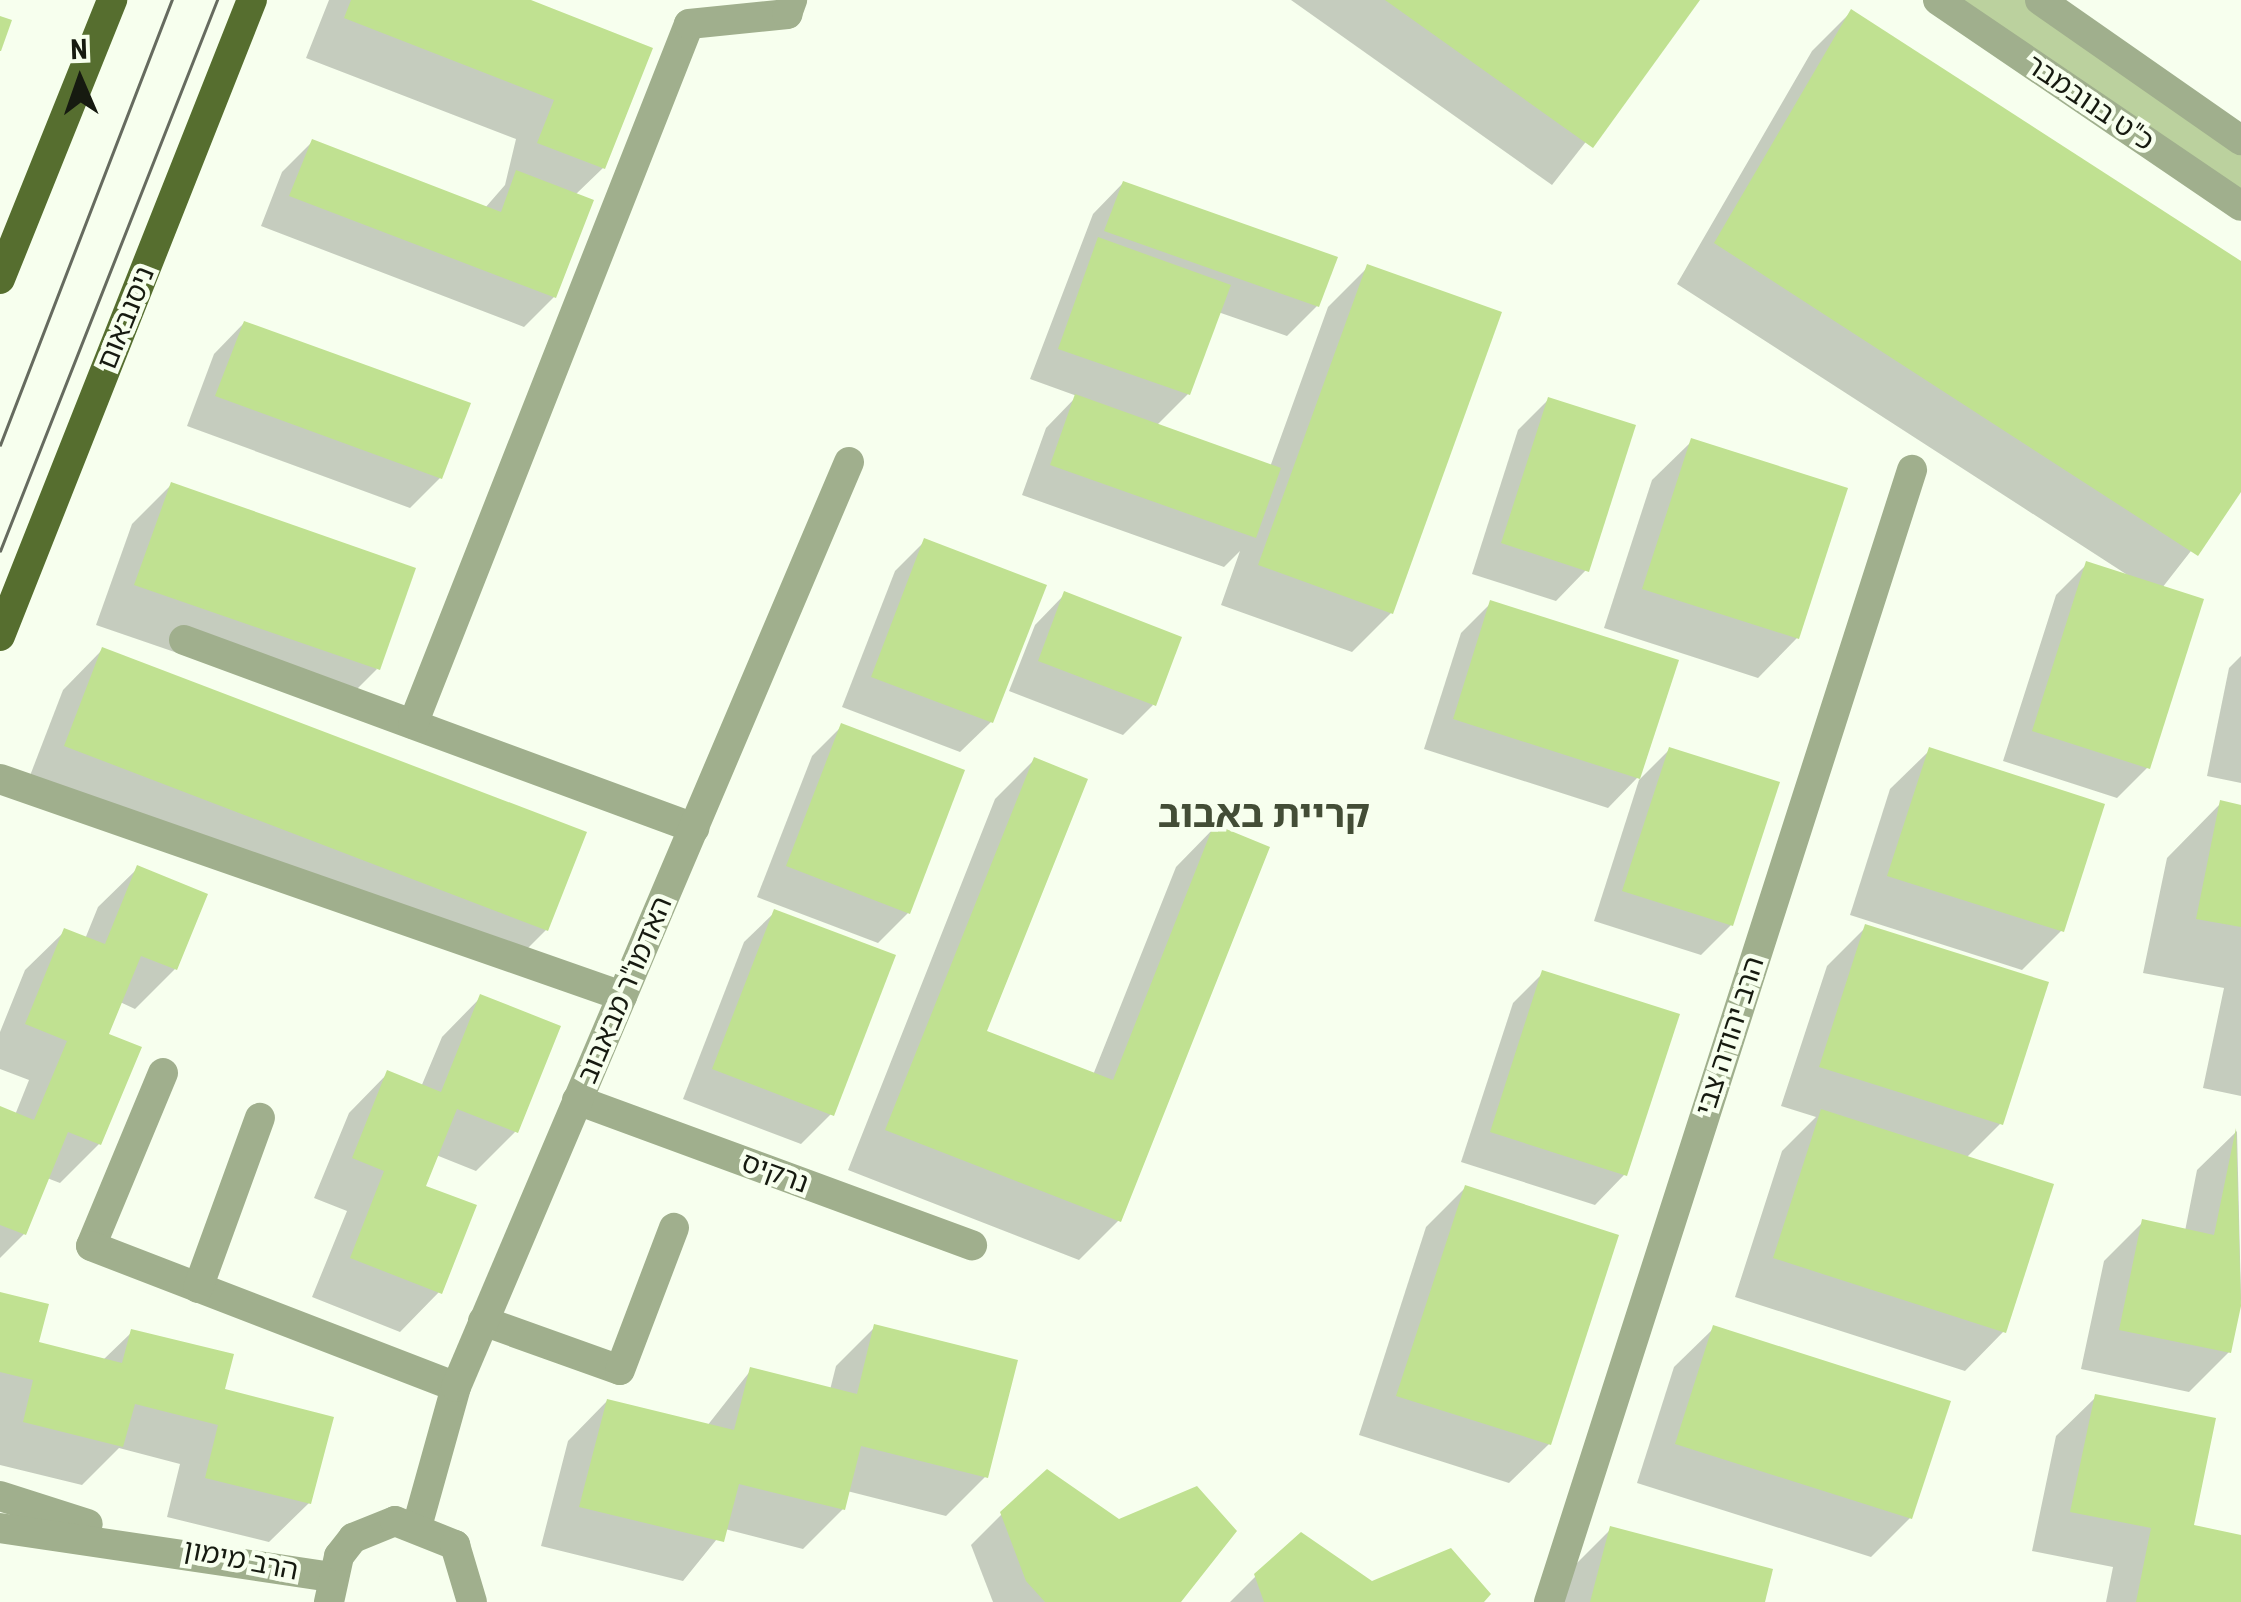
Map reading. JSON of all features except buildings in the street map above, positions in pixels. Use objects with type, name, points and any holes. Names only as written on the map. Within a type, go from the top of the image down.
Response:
[{"type":"main road","points":[[0,279],[112,0]]},
{"type":"main road","name":"ניסנבאום","points":[[0,636],[252,0]]},
{"type":"street","points":[[413,724],[689,24],[787,14],[792,0]]},
{"type":"street","name":"כ\"ט בנובמבר","points":[[1938,0],[2241,206]]},
{"type":"street","name":"כ\"ט בנובמבר","points":[[2040,0],[2241,140]]},
{"type":"street","name":"האדמו\"ר מבאבוב","points":[[418,1523],[456,1387],[848,462]]},
{"type":"street","name":"הרב יהודה צבי","points":[[1549,1602],[1912,470]]},
{"type":"street","points":[[184,640],[694,828]]},
{"type":"street","points":[[0,779],[622,996]]},
{"type":"street","points":[[164,1073],[91,1246],[456,1387]]},
{"type":"street","name":"נרקיס","points":[[577,1100],[972,1245]]},
{"type":"street","points":[[198,1288],[260,1118]]},
{"type":"street","points":[[483,1322],[620,1370],[674,1228]]},
{"type":"street","name":"הרב מימון","points":[[0,1496],[153,1544],[329,1590]]},
{"type":"street","points":[[329,1590],[353,1538],[395,1521],[418,1523],[455,1546],[472,1602]]},
{"type":"street","name":"הרב מימון","points":[[0,1528],[153,1544]]},
{"type":"green space","points":[[1938,0],[2040,0],[2241,140],[2241,206]]},
{"type":"tram line","points":[[0,445],[172,0]]},
{"type":"tram line","points":[[0,551],[217,0]]},
{"type":"district","name":"קריית באבוב","points":[[1264,815]]}]
